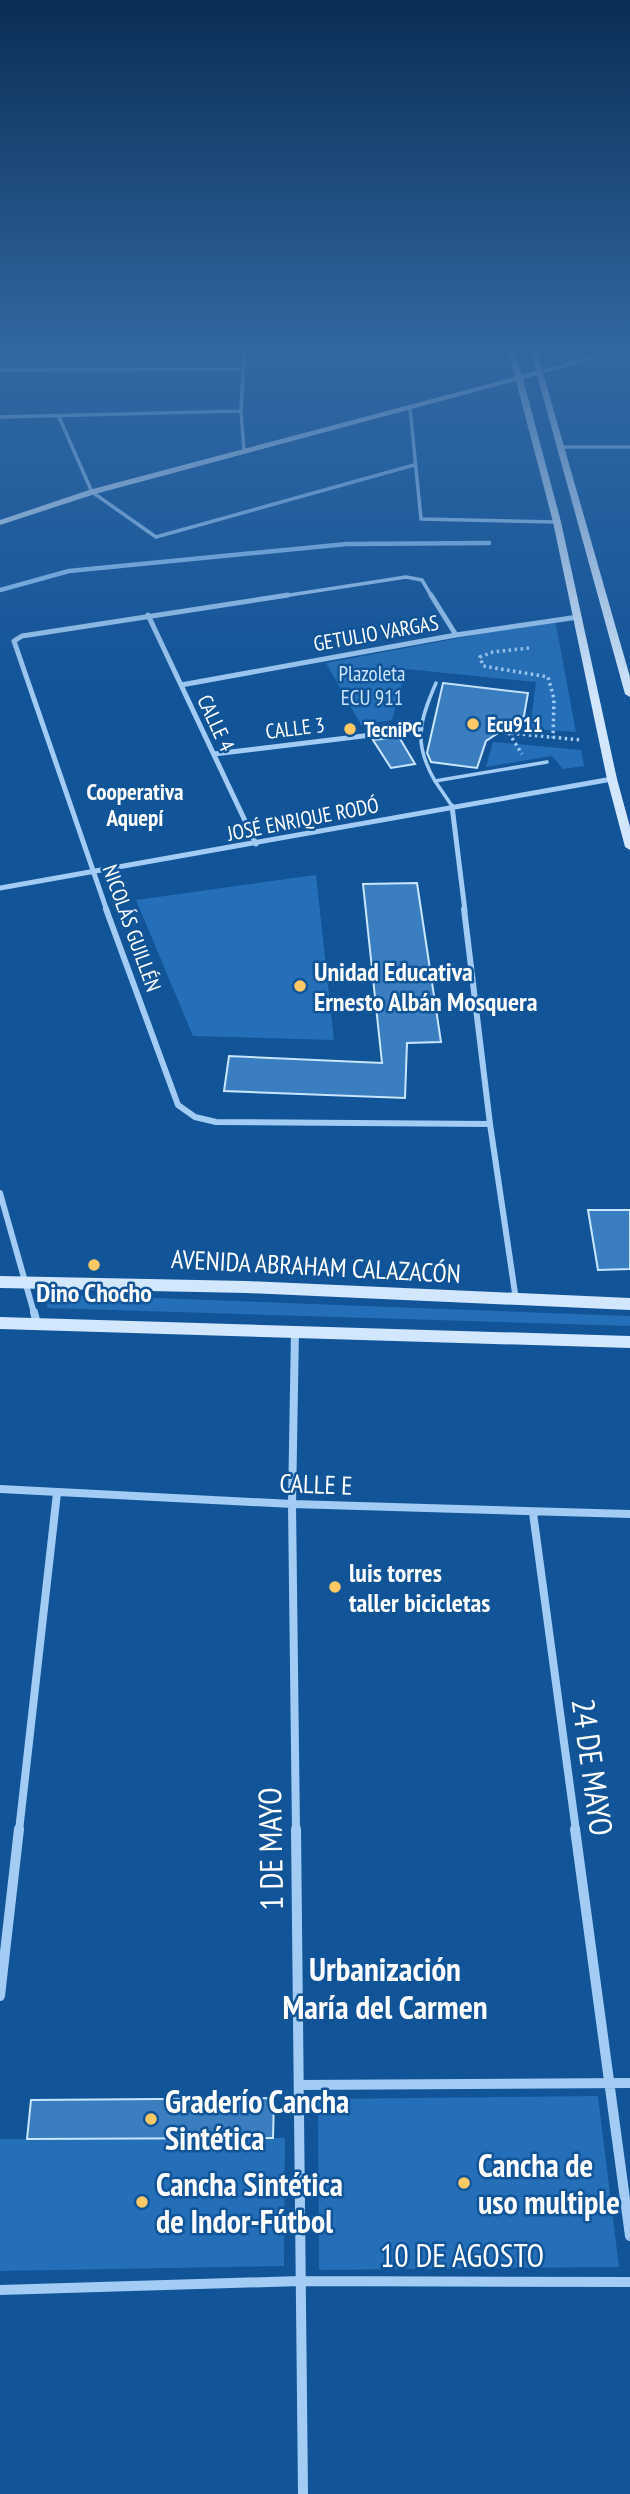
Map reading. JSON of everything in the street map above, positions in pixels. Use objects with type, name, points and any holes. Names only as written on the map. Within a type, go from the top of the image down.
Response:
[{"type":"main road","points":[[0,523],[92,492],[180,468]]},
{"type":"main road","points":[[543,468],[612,779],[630,847]]},
{"type":"main road","points":[[568,468],[626,660],[630,694]]},
{"type":"main road","name":"AVENIDA ABRAHAM CALAZACÓN","points":[[0,1282],[221,1286],[630,1304]]},
{"type":"main road","points":[[0,1323],[630,1342]]},
{"type":"street","points":[[82,468],[92,492],[149,535],[165,537],[402,468]]},
{"type":"street","points":[[414,468],[421,519],[557,522]]},
{"type":"street","name":"NICOLÁS GUILLÉN","points":[[456,635],[422,580],[406,577],[148,615],[22,636],[14,641],[93,873],[178,1105],[195,1117],[216,1122],[490,1124]]},
{"type":"street","name":"CALLE 4","points":[[148,615],[256,844]]},
{"type":"street","name":"GETULIO VARGAS","points":[[181,685],[456,635],[578,617]]},
{"type":"street","name":"CALLE 3","points":[[214,754],[421,729]]},
{"type":"street","name":"JOSÉ ENRIQUE RODÓ","points":[[0,888],[612,779]]},
{"type":"street","points":[[452,807],[490,1124],[516,1300]]},
{"type":"street","points":[[0,1193],[37,1324]]},
{"type":"street","name":"1 DE MAYO","points":[[295,1330],[292,1504],[303,2494]]},
{"type":"street","name":"CALLE E","points":[[0,1489],[292,1504],[630,1514]]},
{"type":"street","points":[[0,1996],[57,1493]]},
{"type":"street","name":"24 DE MAYO","points":[[533,1513],[630,2236]]},
{"type":"street","points":[[299,2085],[630,2083]]},
{"type":"street","name":"10 DE AGOSTO","points":[[0,2291],[300,2281],[630,2282]]},
{"type":"lane","points":[[436,683],[421,729],[422,762],[452,807]]},
{"type":"lane","points":[[435,781],[547,762]]},
{"type":"path","points":[[528,648],[493,652],[480,657],[483,666],[501,674],[535,673],[548,677],[554,699],[553,738]]},
{"type":"path","points":[[499,732],[581,740]]},
{"type":"path","points":[[509,733],[526,761]]},
{"type":"green space","name":"Plazoleta ECU 911","points":[[555,620],[576,732],[530,729],[536,682],[406,669],[392,720],[361,725],[326,663]]},
{"type":"green space","points":[[493,742],[581,750],[584,766],[563,769],[552,756],[486,767]]},
{"type":"green space","points":[[316,875],[334,1040],[193,1036],[136,900]]},
{"type":"green space","points":[[49,1294],[630,1316],[630,1326],[47,1308]]},
{"type":"green space","name":"Cancha de uso multiple","points":[[598,2096],[619,2267],[319,2270],[318,2099]]},
{"type":"green space","name":"Cancha Sintética de Indor-Fútbol","points":[[285,2138],[284,2266],[0,2271],[0,2139]]},
{"type":"building","name":"Ecu911","points":[[443,683],[528,693],[524,716],[486,741],[477,768],[431,762],[427,753]]},
{"type":"building","points":[[399,737],[415,764],[391,768],[373,740]]},
{"type":"building","points":[[417,883],[441,1042],[407,1043],[405,1098],[224,1091],[229,1056],[382,1063],[363,884]]},
{"type":"building","points":[[588,1210],[630,1210],[630,1269],[598,1270]]},
{"type":"building","name":"Graderío Cancha Sintética","points":[[274,2098],[273,2138],[27,2139],[31,2100]]},
{"type":"waterway","points":[[0,590],[69,571],[347,544],[489,543]]},
{"type":"place","name":"Ecu911","points":[[473,724]]},
{"type":"place","name":"TecniPC","points":[[350,729]]},
{"type":"place","name":"Unidad Educativa Ernesto Albán Mosquera","points":[[300,986]]},
{"type":"place","name":"Dino Chocho","points":[[94,1265]]},
{"type":"place","name":"luis torres taller bicicletas","points":[[335,1587]]},
{"type":"place","name":"Graderío Cancha Sintética","points":[[151,2119]]},
{"type":"place","name":"Cancha de uso multiple","points":[[464,2183]]},
{"type":"place","name":"Cancha Sintética de Indor-Fútbol","points":[[142,2202]]},
{"type":"district","name":"Cooperativa Aquepí","points":[[135,804]]},
{"type":"district","name":"Urbanización María del Carmen","points":[[385,1987]]}]
